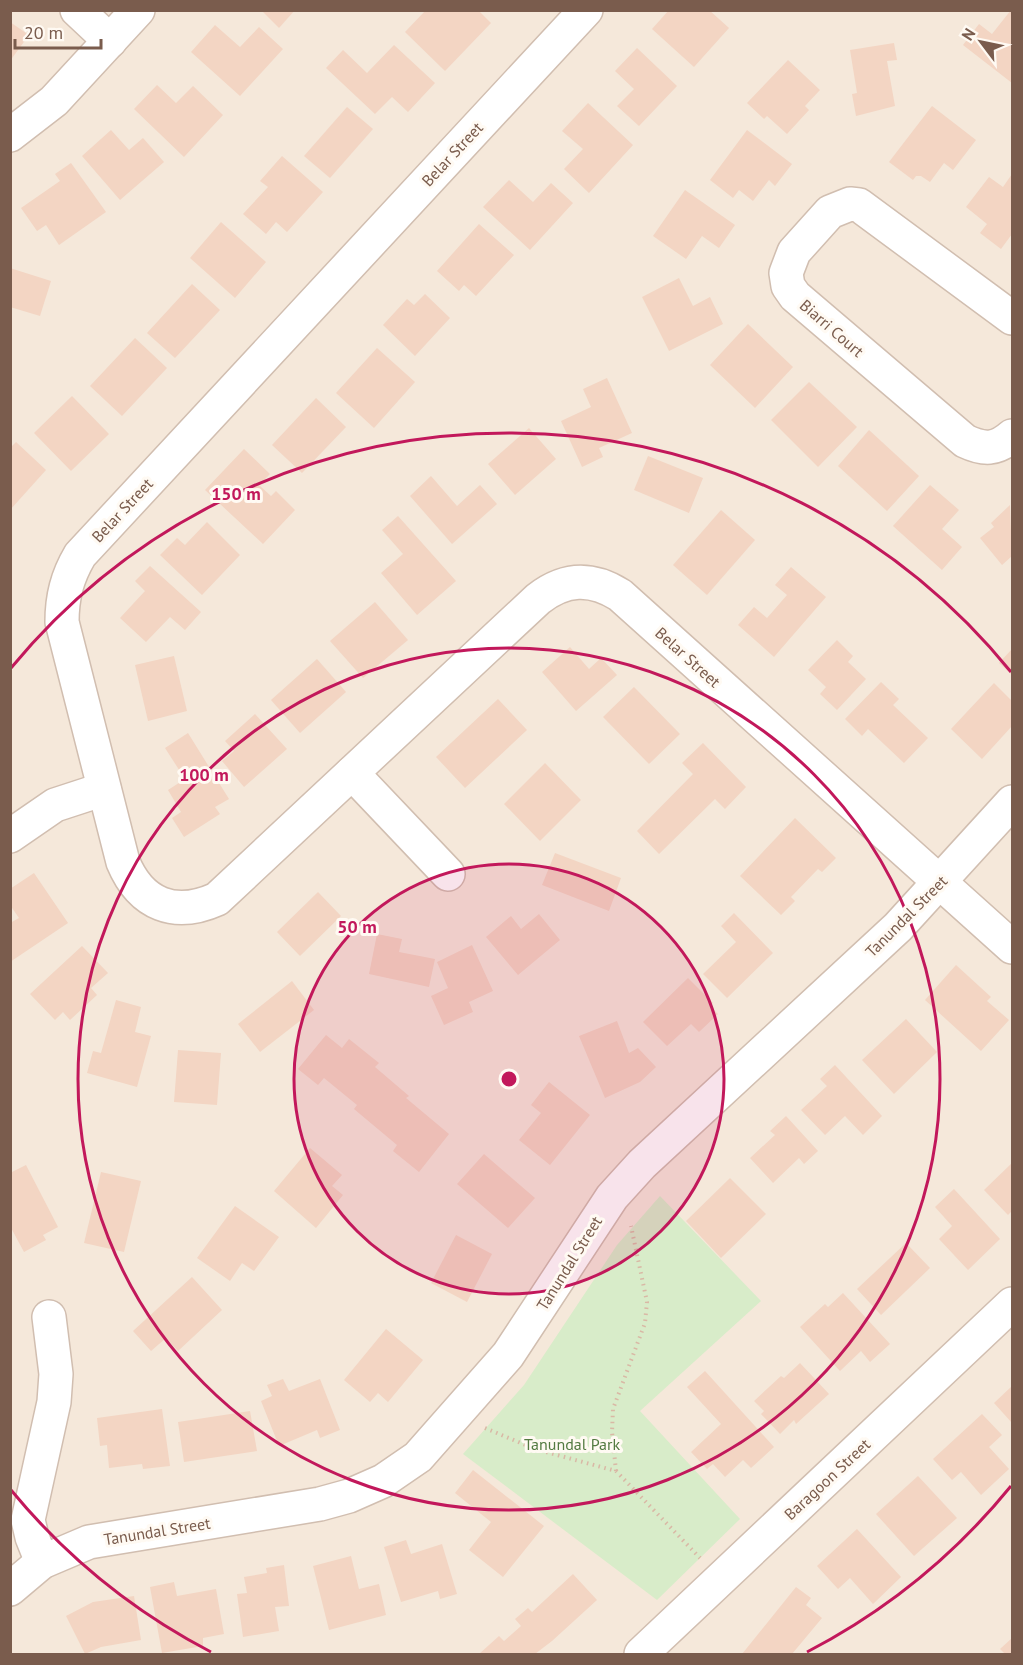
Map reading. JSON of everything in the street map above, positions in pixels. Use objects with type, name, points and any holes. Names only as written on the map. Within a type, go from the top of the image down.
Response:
[{"type":"street","points":[[77,10],[110,41]]},
{"type":"street","points":[[10,135],[54,101],[138,10]]},
{"type":"street","name":"Belar Street","points":[[585,10],[80,555],[65,585],[62,622],[123,862],[130,878],[152,900],[185,908],[201,907],[217,899],[538,599],[564,583],[592,582],[620,595],[1012,947]]},
{"type":"street","name":"Biarri Court","points":[[1012,318],[859,205],[850,204],[830,212],[788,262],[788,286],[795,296],[965,441],[979,447],[991,448],[1012,436]]},
{"type":"street","points":[[352,772],[448,874]]},
{"type":"street","points":[[10,836],[55,805],[105,789]]},
{"type":"street","name":"Tanundal Street","points":[[10,1589],[42,1562],[89,1542],[320,1504],[349,1496],[383,1481],[418,1457],[508,1355],[612,1197],[651,1156],[898,927],[1012,802]]},
{"type":"street","name":"Baragoon Street","points":[[641,1654],[1012,1304]]},
{"type":"street","points":[[42,1562],[28,1520],[54,1402],[56,1374],[49,1317]]},
{"type":"path","points":[[612,1197],[628,1212],[647,1302],[645,1323],[614,1409],[612,1432],[616,1471]]},
{"type":"path","points":[[456,1416],[535,1449],[616,1471],[721,1580]]},
{"type":"shaded area","points":[[11,11],[1012,11],[1012,1654],[11,1654]]},
{"type":"green space","name":"Tanundal Park","points":[[660,1196],[761,1301],[640,1411],[740,1519],[657,1600],[463,1454],[524,1385],[617,1245]]},
{"type":"building","points":[[261,10],[295,10],[279,28]]},
{"type":"building","points":[[426,10],[478,10],[491,23],[445,71],[405,32]]},
{"type":"building","points":[[669,10],[709,10],[729,28],[694,67],[652,29]]},
{"type":"building","points":[[1011,10],[1012,83],[963,45],[979,24],[992,34]]},
{"type":"building","points":[[10,22],[29,35],[10,61]]},
{"type":"building","points":[[215,25],[240,47],[259,27],[283,49],[240,96],[191,52]]},
{"type":"building","points":[[894,43],[897,60],[887,61],[895,106],[856,116],[852,94],[857,93],[850,50]]},
{"type":"building","points":[[394,45],[435,83],[408,112],[392,97],[375,114],[326,68],[343,50],[367,73]]},
{"type":"building","points":[[637,48],[677,86],[639,126],[617,106],[634,89],[615,71]]},
{"type":"building","points":[[788,60],[820,90],[805,106],[809,110],[787,134],[767,116],[764,119],[747,103]]},
{"type":"building","points":[[157,85],[176,103],[193,86],[223,115],[184,157],[134,109]]},
{"type":"building","points":[[588,103],[633,145],[589,193],[564,169],[583,149],[562,131]]},
{"type":"building","points":[[932,106],[976,140],[953,170],[944,163],[930,182],[921,176],[916,176],[913,180],[889,162]]},
{"type":"building","points":[[347,107],[373,129],[330,178],[304,156]]},
{"type":"building","points":[[111,130],[129,150],[143,138],[164,162],[120,200],[82,156]]},
{"type":"building","points":[[747,130],[792,164],[775,186],[769,180],[753,201],[739,190],[733,198],[710,180]]},
{"type":"building","points":[[282,156],[323,192],[287,232],[276,222],[266,234],[243,214],[268,187],[260,181]]},
{"type":"building","points":[[71,163],[106,212],[59,245],[46,225],[37,231],[21,208],[60,181],[55,174]]},
{"type":"building","points":[[1012,174],[1012,234],[1001,249],[980,233],[987,224],[966,207],[989,177],[1003,187]]},
{"type":"building","points":[[509,180],[533,202],[551,183],[573,203],[530,250],[483,207]]},
{"type":"building","points":[[685,190],[735,225],[719,248],[702,236],[686,259],[653,236]]},
{"type":"building","points":[[221,222],[266,262],[235,298],[190,258]]},
{"type":"building","points":[[479,224],[514,255],[476,296],[464,285],[459,291],[437,271]]},
{"type":"building","points":[[10,268],[51,281],[40,316],[10,307]]},
{"type":"building","points":[[679,278],[693,306],[710,297],[723,324],[669,351],[642,297]]},
{"type":"building","points":[[192,284],[220,310],[175,358],[147,333]]},
{"type":"building","points":[[425,294],[450,318],[415,356],[383,325],[407,299],[414,305]]},
{"type":"building","points":[[748,324],[793,367],[755,408],[710,365]]},
{"type":"building","points":[[135,338],[167,368],[122,416],[90,386]]},
{"type":"building","points":[[377,348],[415,382],[374,428],[336,393]]},
{"type":"building","points":[[607,378],[632,433],[599,448],[603,457],[582,467],[561,421],[591,407],[583,389]]},
{"type":"building","points":[[809,382],[857,427],[818,467],[771,420]]},
{"type":"building","points":[[72,396],[109,434],[71,471],[34,433]]},
{"type":"building","points":[[316,398],[346,427],[302,473],[272,445]]},
{"type":"building","points":[[529,428],[556,459],[515,495],[488,464]]},
{"type":"building","points":[[869,430],[919,476],[887,511],[838,466]]},
{"type":"building","points":[[16,442],[46,470],[10,510],[10,448]]},
{"type":"building","points":[[244,449],[270,474],[259,485],[271,496],[276,491],[295,510],[263,544],[205,490]]},
{"type":"building","points":[[648,456],[703,478],[689,513],[634,490]]},
{"type":"building","points":[[431,476],[457,506],[480,485],[497,504],[452,544],[410,496]]},
{"type":"building","points":[[930,485],[959,510],[942,529],[962,547],[942,570],[893,526]]},
{"type":"building","points":[[1010,505],[1012,556],[1002,565],[980,538],[994,527],[991,523]]},
{"type":"building","points":[[721,510],[755,540],[707,595],[673,565]]},
{"type":"building","points":[[398,516],[456,581],[417,615],[381,573],[403,554],[382,530]]},
{"type":"building","points":[[207,522],[240,555],[202,595],[160,555],[177,538],[185,545]]},
{"type":"building","points":[[150,566],[201,612],[185,630],[170,617],[146,642],[120,618],[145,591],[135,581]]},
{"type":"building","points":[[791,567],[826,597],[774,657],[738,625],[754,607],[767,618],[787,595],[775,585]]},
{"type":"building","points":[[375,602],[408,640],[363,678],[330,641]]},
{"type":"building","points":[[837,640],[853,656],[848,662],[866,679],[837,710],[820,694],[826,687],[808,670]]},
{"type":"building","points":[[570,647],[589,669],[601,658],[617,675],[576,711],[542,672]]},
{"type":"building","points":[[1012,649],[1012,675],[999,663]]},
{"type":"building","points":[[174,656],[187,711],[148,721],[135,665]]},
{"type":"building","points":[[317,659],[346,692],[300,733],[271,700]]},
{"type":"building","points":[[881,682],[899,699],[893,705],[928,738],[904,763],[868,729],[862,736],[845,719]]},
{"type":"building","points":[[994,683],[1012,701],[1012,726],[982,759],[951,729]]},
{"type":"building","points":[[634,687],[680,734],[649,764],[603,717]]},
{"type":"building","points":[[498,699],[527,730],[465,788],[436,757]]},
{"type":"building","points":[[255,714],[287,749],[244,787],[222,761],[234,751],[225,741]]},
{"type":"building","points":[[188,733],[229,799],[215,807],[220,814],[184,837],[172,818],[181,812],[168,790],[185,779],[165,748]]},
{"type":"building","points":[[703,743],[746,787],[725,809],[715,799],[659,854],[637,831],[693,774],[682,763]]},
{"type":"building","points":[[545,763],[581,800],[540,841],[504,804]]},
{"type":"building","points":[[795,818],[836,858],[822,872],[818,869],[791,897],[795,901],[781,915],[740,876]]},
{"type":"building","points":[[555,853],[621,878],[609,911],[542,885]]},
{"type":"building","points":[[34,873],[68,923],[10,962],[10,923],[19,918],[10,905],[10,889]]},
{"type":"building","points":[[318,892],[341,916],[300,956],[277,932]]},
{"type":"building","points":[[734,913],[773,953],[727,998],[703,974],[736,942],[721,926]]},
{"type":"building","points":[[539,914],[560,940],[518,975],[486,937],[511,916],[521,929]]},
{"type":"building","points":[[377,934],[402,939],[399,952],[435,959],[429,987],[369,974]]},
{"type":"building","points":[[472,945],[493,991],[469,1002],[473,1012],[444,1025],[431,996],[448,988],[437,962]]},
{"type":"building","points":[[82,946],[108,973],[91,988],[97,995],[70,1020],[63,1012],[55,1020],[30,994]]},
{"type":"building","points":[[956,965],[991,997],[987,1001],[1009,1020],[981,1051],[925,1000]]},
{"type":"building","points":[[688,978],[713,1003],[710,1006],[718,1014],[699,1032],[691,1024],[667,1046],[643,1022]]},
{"type":"building","points":[[292,981],[314,1010],[260,1052],[238,1024]]},
{"type":"building","points":[[116,1000],[141,1007],[135,1032],[151,1036],[137,1087],[87,1073],[93,1051],[101,1053]]},
{"type":"building","points":[[906,1019],[937,1052],[894,1094],[862,1060]]},
{"type":"building","points":[[617,1021],[629,1053],[638,1048],[656,1067],[640,1082],[605,1098],[579,1036]]},
{"type":"building","points":[[326,1035],[342,1048],[349,1039],[379,1063],[375,1067],[409,1096],[406,1098],[449,1134],[419,1172],[393,1151],[397,1145],[354,1109],[357,1105],[324,1078],[318,1085],[298,1069]]},
{"type":"building","points":[[178,1050],[221,1053],[217,1105],[174,1102]]},
{"type":"building","points":[[835,1065],[882,1116],[863,1135],[845,1116],[825,1135],[801,1110],[827,1086],[820,1079]]},
{"type":"building","points":[[549,1082],[590,1115],[550,1165],[519,1140],[541,1113],[531,1105]]},
{"type":"building","points":[[786,1116],[818,1151],[804,1164],[799,1158],[773,1183],[750,1158],[775,1135],[770,1131]]},
{"type":"building","points":[[310,1148],[342,1175],[332,1186],[343,1195],[316,1228],[274,1191]]},
{"type":"building","points":[[484,1154],[535,1198],[508,1228],[457,1184]]},
{"type":"building","points":[[1012,1163],[1012,1211],[1008,1215],[984,1190]]},
{"type":"building","points":[[26,1165],[58,1227],[43,1235],[46,1240],[24,1252],[10,1226],[10,1173]]},
{"type":"building","points":[[101,1172],[141,1181],[124,1252],[84,1243]]},
{"type":"building","points":[[730,1178],[766,1214],[721,1258],[686,1221]]},
{"type":"building","points":[[954,1189],[1000,1239],[968,1270],[939,1239],[952,1226],[935,1207]]},
{"type":"building","points":[[235,1206],[279,1237],[254,1271],[242,1263],[230,1281],[197,1258]]},
{"type":"building","points":[[456,1235],[492,1254],[467,1302],[431,1283]]},
{"type":"building","points":[[906,1243],[930,1268],[881,1315],[857,1289]]},
{"type":"building","points":[[192,1277],[222,1310],[178,1351],[166,1338],[151,1351],[133,1331]]},
{"type":"building","points":[[843,1293],[890,1344],[870,1362],[861,1351],[840,1371],[800,1327],[825,1304],[828,1307]]},
{"type":"building","points":[[386,1329],[423,1360],[388,1402],[378,1393],[370,1402],[344,1380]]},
{"type":"building","points":[[800,1363],[829,1394],[796,1424],[794,1420],[780,1434],[761,1414],[764,1411],[754,1401],[781,1376],[784,1378]]},
{"type":"building","points":[[705,1371],[774,1447],[751,1468],[743,1460],[725,1477],[713,1464],[707,1469],[691,1452],[721,1424],[687,1387]]},
{"type":"building","points":[[283,1379],[289,1391],[320,1379],[340,1430],[320,1438],[317,1430],[279,1446],[261,1401],[272,1396],[267,1385]]},
{"type":"building","points":[[1012,1386],[1012,1423],[994,1403]]},
{"type":"building","points":[[162,1409],[170,1466],[143,1469],[142,1464],[109,1468],[107,1445],[100,1446],[97,1418]]},
{"type":"building","points":[[250,1411],[257,1451],[184,1462],[178,1422]]},
{"type":"building","points":[[982,1414],[1002,1435],[989,1447],[1009,1469],[981,1495],[961,1472],[952,1480],[933,1459]]},
{"type":"building","points":[[473,1470],[544,1526],[503,1577],[469,1550],[491,1522],[455,1493]]},
{"type":"building","points":[[918,1476],[957,1518],[914,1556],[876,1514]]},
{"type":"building","points":[[857,1529],[901,1577],[873,1604],[850,1578],[838,1589],[817,1566]]},
{"type":"building","points":[[406,1540],[411,1554],[442,1544],[457,1594],[440,1599],[438,1591],[401,1602],[384,1547]]},
{"type":"building","points":[[351,1556],[359,1589],[379,1584],[386,1615],[329,1630],[313,1566]]},
{"type":"building","points":[[284,1565],[289,1606],[275,1607],[279,1631],[243,1637],[237,1594],[247,1593],[244,1577],[267,1573],[266,1568]]},
{"type":"building","points":[[573,1574],[597,1600],[552,1641],[535,1654],[479,1654],[499,1636],[504,1641],[521,1626],[515,1619],[528,1608],[532,1612]]},
{"type":"building","points":[[174,1582],[177,1596],[216,1589],[224,1634],[203,1638],[203,1646],[162,1653],[150,1587]]},
{"type":"building","points":[[796,1587],[811,1598],[806,1605],[822,1618],[792,1654],[742,1654]]},
{"type":"building","points":[[134,1596],[141,1640],[101,1647],[85,1654],[66,1616],[93,1602]]},
{"type":"building","points":[[1012,1638],[1012,1654],[1005,1654],[1000,1649]]}]
